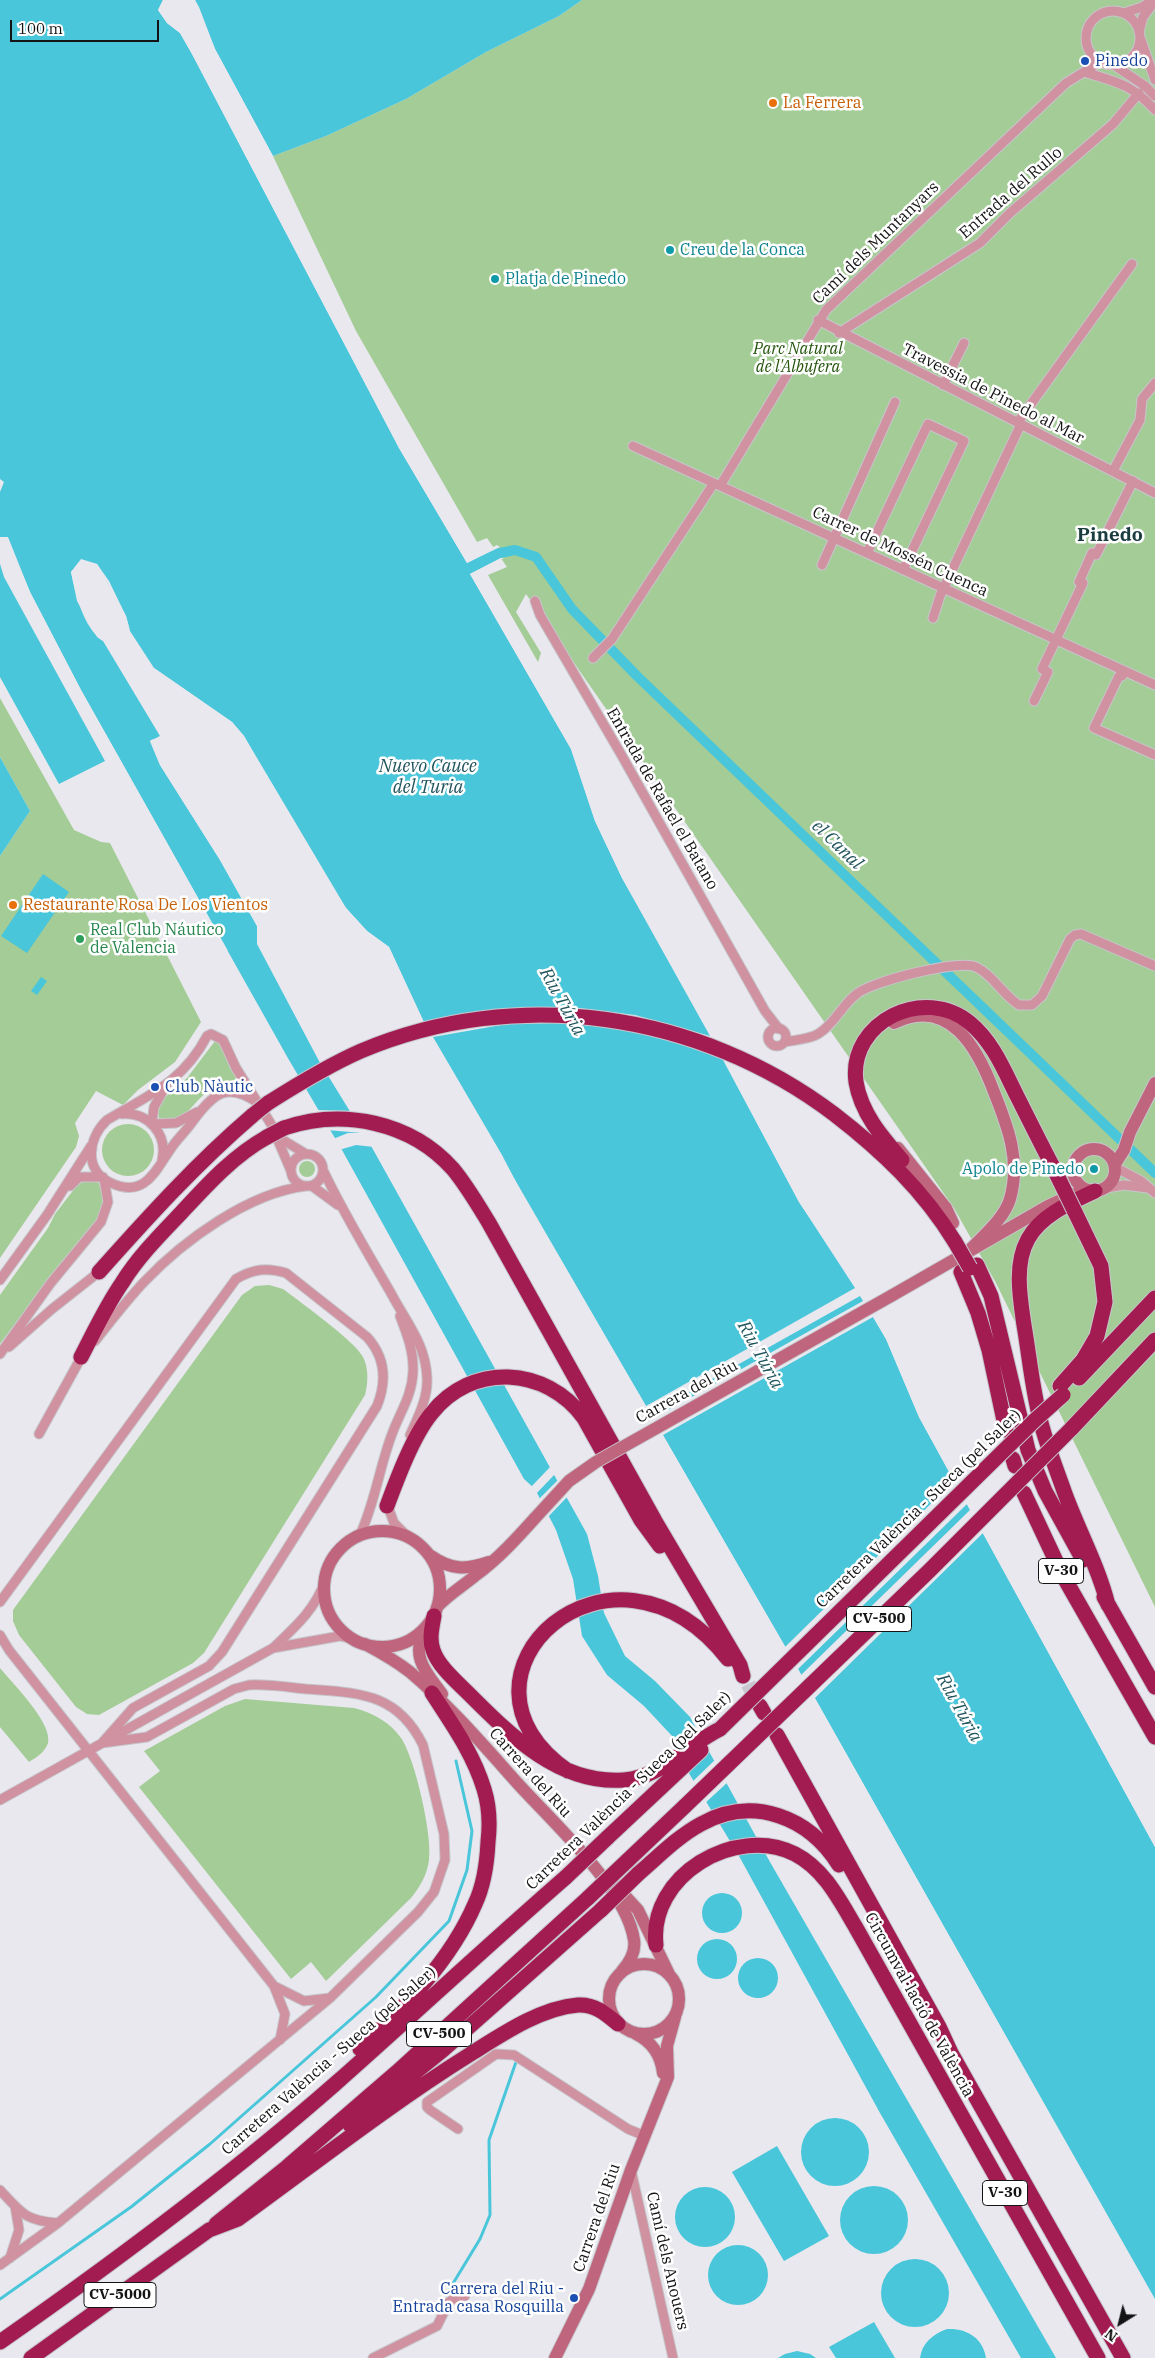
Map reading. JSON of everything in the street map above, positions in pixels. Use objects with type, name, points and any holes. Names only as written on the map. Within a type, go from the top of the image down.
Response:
[{"type":"highway","points":[[955,1242],[953,1223],[881,1136],[860,1100],[856,1080],[859,1056],[868,1036],[889,1016],[910,1008],[934,1007],[952,1012],[978,1029],[998,1058],[1101,1266],[1105,1302],[1096,1336],[1083,1360],[1061,1391]]},
{"type":"highway","points":[[99,1272],[170,1193],[260,1107],[338,1062],[385,1042],[436,1027],[497,1017],[529,1015],[592,1017],[620,1021],[679,1034],[728,1052],[788,1082],[844,1121],[955,1242],[968,1265],[1006,1430]]},
{"type":"highway","points":[[82,1357],[112,1298],[133,1267],[161,1233],[229,1164],[252,1145],[276,1134],[317,1120],[350,1119],[374,1123],[408,1135],[437,1154],[452,1169],[477,1202],[650,1513],[716,1622],[740,1665],[746,1680],[706,1634],[687,1619],[650,1604],[613,1601],[588,1604],[567,1613],[542,1633],[529,1651],[522,1672],[520,1694],[524,1718],[537,1743],[550,1758],[568,1771]]},
{"type":"highway","points":[[1096,1189],[1065,1206],[1036,1228],[1028,1239],[1023,1254],[1020,1285],[1030,1365],[1043,1430],[1064,1492],[1101,1576],[1108,1605]]},
{"type":"highway","name":"V-30","points":[[968,1265],[991,1296],[1028,1450],[1045,1491],[1155,1687]]},
{"type":"highway","name":"Carretera València - Sueca (pel Saler)","points":[[96,2275],[267,2141],[334,2084],[566,1877],[607,1838],[666,1774],[704,1737],[720,1729],[1035,1420],[1061,1391],[1155,1298]]},
{"type":"highway","name":"CV-500","points":[[209,2230],[231,2210],[287,2167],[397,2072],[588,1898],[930,1570],[1072,1429],[1155,1340]]},
{"type":"highway","points":[[387,1506],[424,1424],[440,1403],[461,1388],[486,1379],[516,1377],[542,1383],[564,1396],[576,1406],[641,1520],[716,1622]]},
{"type":"highway","name":"V-30","points":[[1024,1492],[1062,1574],[1155,1737]]},
{"type":"highway","points":[[433,1616],[433,1652],[442,1664],[510,1733],[548,1761],[568,1771],[596,1779],[623,1780],[666,1774]]},
{"type":"highway","points":[[267,2141],[416,1991],[457,1939],[476,1903],[486,1867],[490,1826],[485,1791],[466,1744],[432,1693]]},
{"type":"highway","name":"Circumval·lació de València","points":[[777,1735],[939,2027],[951,2053],[1123,2358]]},
{"type":"highway","points":[[287,2167],[310,2155],[398,2088],[507,1994],[680,1838],[709,1820],[739,1812],[760,1812],[782,1817],[800,1824],[817,1836],[829,1849],[931,2030],[951,2053]]},
{"type":"highway","name":"Circumval·lació de València","points":[[656,1945],[657,1919],[668,1894],[695,1867],[726,1849],[752,1845],[776,1847],[794,1854],[810,1864],[828,1883],[844,1906],[1098,2358]]},
{"type":"highway","points":[[209,2230],[238,2219],[434,2077],[521,2025],[562,2008],[579,2005],[597,2008],[618,2024]]},
{"type":"highway","name":"CV-5000","points":[[31,2358],[209,2230]]},
{"type":"highway","name":"CV-5000","points":[[0,2342],[96,2275]]},
{"type":"street","points":[[1154,1],[1124,13],[1105,12],[1093,19],[1088,26],[1086,42],[1088,50],[1100,62],[1114,65],[1145,86],[1155,96]]},
{"type":"street","points":[[1114,65],[1130,59],[1135,53],[1143,17],[1154,1]]},
{"type":"street","points":[[1124,13],[1132,19],[1155,80]]},
{"type":"street","name":"Camí dels Muntanyars","points":[[596,655],[612,639],[717,485],[818,320],[826,310],[1066,83],[1100,62]]},
{"type":"street","points":[[1084,72],[1121,83],[1139,94],[1155,110]]},
{"type":"street","name":"Entrada del Rullo","points":[[839,333],[980,243],[1010,213],[1113,124],[1139,94]]},
{"type":"street","points":[[933,618],[1019,423],[1132,264]]},
{"type":"street","name":"Travessia de Pinedo al Mar","points":[[818,320],[839,333],[1155,493]]},
{"type":"street","points":[[943,385],[964,343]]},
{"type":"street","points":[[1113,471],[1140,420],[1142,399],[1155,383]]},
{"type":"street","points":[[822,564],[894,402]]},
{"type":"street","points":[[867,554],[928,424],[964,441],[903,570]]},
{"type":"street","name":"Carrer de Mossén Cuenca","points":[[633,446],[1155,685]]},
{"type":"street","points":[[1034,701],[1048,672],[1042,669],[1083,583],[1079,582],[1092,553],[1096,555],[1133,481]]},
{"type":"street","name":"Entrada de Rafael el Batano","points":[[535,601],[540,615],[778,1031],[769,1039],[773,1045],[779,1046],[785,1042]]},
{"type":"street","points":[[1125,671],[1122,676],[1118,676],[1094,728],[1155,755]]},
{"type":"street","points":[[778,1031],[785,1042],[817,1035],[829,1026],[844,1004],[858,992],[880,982],[958,966],[971,965],[978,968],[1011,1000],[1019,1005],[1032,1005],[1042,996],[1066,945],[1074,935],[1088,935],[1155,966]]},
{"type":"street","points":[[953,1223],[946,1208],[874,1116],[863,1087],[862,1069],[870,1045],[885,1028],[905,1018],[936,1018],[953,1026],[968,1039],[987,1072],[1013,1146],[1015,1173],[1010,1201],[968,1265]]},
{"type":"street","points":[[778,1031],[806,1038]]},
{"type":"street","points":[[152,1124],[152,1113],[156,1100],[190,1062],[206,1036],[214,1034],[223,1040],[236,1068],[276,1134],[294,1179],[330,1198],[346,1213]]},
{"type":"street","points":[[1096,1189],[1114,1178],[1120,1147],[1130,1132],[1155,1083]]},
{"type":"street","points":[[47,1215],[91,1146],[99,1128],[117,1115],[170,1084]]},
{"type":"street","points":[[0,1280],[75,1180],[84,1176],[103,1178],[117,1186],[136,1186],[152,1178],[200,1111],[211,1099],[227,1092],[240,1092],[260,1107]]},
{"type":"street","points":[[152,1124],[176,1123],[200,1111]]},
{"type":"street","points":[[117,1115],[133,1114],[142,1117],[152,1124],[164,1146],[162,1162]]},
{"type":"street","points":[[273,1648],[340,1636],[386,1647],[398,1645],[419,1634],[433,1616],[440,1596],[439,1579],[434,1563],[427,1553],[394,1523],[387,1506],[388,1484],[421,1410],[428,1380],[425,1358],[420,1345],[324,1172],[321,1161],[317,1157],[306,1154],[276,1134]]},
{"type":"street","points":[[0,1355],[50,1284],[101,1222],[108,1202],[103,1178],[93,1164],[91,1146]]},
{"type":"street","points":[[1120,1147],[1104,1151],[1090,1150],[1080,1155],[1076,1161],[1074,1174],[1078,1183],[1096,1189],[1124,1185],[1152,1190]]},
{"type":"street","points":[[1104,1151],[1115,1166],[1141,1181],[1152,1190]]},
{"type":"street","points":[[291,1171],[294,1162],[306,1154]]},
{"type":"street","points":[[39,1434],[82,1357],[143,1284],[190,1241],[221,1220],[283,1190],[309,1186],[320,1181],[324,1172]]},
{"type":"street","name":"Carrera del Riu","points":[[462,1722],[421,1663],[418,1648],[433,1616],[444,1599],[516,1539],[569,1482],[596,1462],[891,1296],[968,1265],[1048,1206],[1074,1174]]},
{"type":"street","name":"Carrera del Riu","points":[[1048,1206],[1096,1189]]},
{"type":"street","points":[[0,1602],[230,1286],[241,1276],[255,1270],[265,1269],[286,1273],[367,1337],[375,1346],[385,1377],[377,1406],[225,1647],[209,1666],[133,1708],[102,1743]]},
{"type":"street","points":[[0,1355],[48,1312],[99,1272]]},
{"type":"street","points":[[359,1537],[367,1520],[392,1434],[411,1389],[413,1371],[412,1352],[396,1304]]},
{"type":"street","points":[[0,1800],[273,1648],[307,1614],[317,1601],[330,1565],[340,1550],[359,1537],[368,1533],[389,1532],[409,1538]]},
{"type":"street","name":"Carrera del Riu","points":[[427,1553],[447,1566],[461,1569],[493,1560]]},
{"type":"street","points":[[325,1581],[324,1594],[331,1617],[338,1627],[360,1642]]},
{"type":"street","points":[[0,1636],[88,1751],[274,1986],[285,2014],[280,2040]]},
{"type":"street","name":"Carrera del Riu","points":[[360,1642],[408,1671],[432,1693],[462,1722],[594,1867],[633,1902],[645,1922],[669,1974]]},
{"type":"street","points":[[0,2265],[58,2223],[330,1998],[418,1912],[434,1892],[443,1869],[444,1834],[427,1758],[416,1732],[406,1718],[391,1706],[366,1695],[249,1685],[234,1690],[147,1737],[102,1743]]},
{"type":"street","name":"Carrera del Riu","points":[[594,1867],[619,1903],[632,1930],[633,1953],[628,1965],[622,1971]]},
{"type":"street","points":[[646,1964],[662,1968],[669,1974],[675,1981],[680,1999],[675,2017],[669,2025],[657,2032],[642,2035],[634,2033],[618,2024],[608,2000],[612,1984],[622,1971],[630,1966],[646,1964]]},
{"type":"street","points":[[274,1986],[304,2000],[330,1998]]},
{"type":"street","name":"Carrera del Riu","points":[[555,2358],[589,2289],[631,2170],[664,2087],[669,2070],[667,2046],[675,2017]]},
{"type":"street","name":"Carrera del Riu","points":[[634,2033],[648,2041],[657,2052],[662,2067],[664,2087]]},
{"type":"street","points":[[458,2129],[430,2110],[427,2102],[496,2054],[504,2053],[514,2055],[557,2081],[628,2129],[645,2136]]},
{"type":"street","name":"Camí dels Anouers","points":[[631,2170],[673,2358]]},
{"type":"street","points":[[0,2190],[15,2206],[34,2220],[58,2223]]},
{"type":"street","points":[[10,2258],[19,2230],[15,2206]]},
{"type":"street","points":[[373,2358],[436,2326],[449,2302],[458,2296],[465,2296]]},
{"type":"green space","name":"Parc Natural de l'Albufera","points":[[582,0],[1155,0],[1155,1607],[996,1283],[954,1208],[526,594],[516,612],[541,653],[538,662],[488,575],[507,567],[487,538],[477,542],[356,331],[273,156],[326,136],[406,99],[486,52],[559,16]]},
{"type":"green space","name":"Real Club Náutico de Valencia","points":[[0,698],[74,830],[101,842],[110,843],[201,1022],[175,1062],[138,1090],[123,1105],[96,1091],[75,1123],[79,1136],[76,1147],[0,1258],[0,856],[30,811],[0,757]]},
{"type":"green space","points":[[215,1041],[218,1041],[230,1068],[240,1084],[223,1085],[211,1089],[181,1117],[167,1120],[159,1118],[158,1110],[163,1099],[187,1078]]},
{"type":"green space","points":[[123,1124],[133,1124],[147,1131],[154,1145],[154,1155],[147,1169],[133,1176],[123,1176],[113,1172],[106,1165],[102,1155],[102,1145],[106,1135],[113,1128]]},
{"type":"green space","points":[[307,1161],[315,1169],[307,1177],[299,1169]]},
{"type":"green space","points":[[83,1181],[99,1183],[103,1209],[99,1220],[62,1261],[0,1344],[0,1295],[48,1228],[55,1214],[75,1188]]},
{"type":"green space","points":[[269,1285],[283,1289],[327,1322],[358,1350],[363,1357],[367,1371],[365,1395],[204,1653],[193,1663],[99,1715],[87,1714],[76,1707],[19,1635],[13,1621],[13,1610],[242,1295],[255,1286]]},
{"type":"green space","points":[[0,1668],[38,1714],[48,1735],[48,1743],[45,1749],[29,1762],[0,1727]]},
{"type":"green space","points":[[245,1699],[354,1708],[374,1715],[397,1732],[412,1762],[417,1779],[426,1817],[430,1849],[425,1876],[411,1898],[326,1981],[311,1962],[291,1979],[139,1787],[160,1771],[144,1751],[225,1706]]},
{"type":"water","points":[[0,0],[163,0],[158,10],[167,23],[180,33],[192,54],[399,448],[467,563],[497,547],[501,558],[470,574],[571,749],[595,821],[622,878],[696,1008],[799,1202],[842,1264],[886,1339],[919,1417],[1155,1847],[1155,2299],[789,1653],[423,1021],[389,947],[367,931],[346,908],[244,736],[232,722],[154,668],[130,631],[126,616],[97,564],[81,560],[71,572],[85,619],[90,628],[103,641],[160,736],[150,741],[160,765],[220,860],[257,926],[257,944],[319,1061],[370,1144],[587,1534],[598,1576],[604,1613],[625,1656],[655,1681],[690,1717],[770,1862],[1056,2358],[1021,2358],[880,2113],[739,1856],[690,1775],[673,1737],[644,1706],[607,1675],[582,1636],[573,1579],[556,1530],[535,1489],[524,1479],[342,1150],[289,1060],[81,690],[30,592],[8,537],[0,537],[0,492],[4,482],[0,479]]},
{"type":"water","points":[[195,0],[582,0],[559,16],[486,52],[406,99],[326,136],[273,156],[215,49]]},
{"type":"water","points":[[0,564],[4,577],[105,761],[59,784],[0,677]]},
{"type":"water","points":[[0,757],[30,811],[0,856]]},
{"type":"water","points":[[43,874],[69,892],[27,953],[1,936]]},
{"type":"water","points":[[41,977],[47,981],[37,995],[31,991]]},
{"type":"water","points":[[726,1893],[733,1896],[739,1902],[742,1913],[741,1921],[733,1930],[726,1933],[718,1933],[711,1930],[703,1921],[702,1909],[705,1902],[714,1894]]},
{"type":"water","points":[[721,1939],[728,1942],[734,1948],[737,1959],[736,1967],[728,1976],[721,1979],[713,1979],[706,1976],[698,1967],[697,1955],[700,1948],[709,1940]]},
{"type":"water","points":[[762,1958],[769,1961],[775,1967],[778,1978],[777,1986],[769,1995],[762,1998],[754,1998],[747,1995],[739,1986],[738,1974],[741,1967],[750,1959]]},
{"type":"water","points":[[835,2118],[848,2121],[859,2128],[866,2139],[869,2152],[866,2165],[859,2176],[848,2183],[835,2186],[822,2183],[811,2176],[804,2165],[801,2152],[804,2139],[811,2128],[822,2121]]},
{"type":"water","points":[[777,2146],[829,2236],[784,2261],[732,2172]]},
{"type":"water","points":[[874,2186],[887,2189],[898,2196],[905,2207],[908,2220],[905,2233],[898,2244],[887,2251],[874,2254],[861,2251],[850,2244],[843,2233],[840,2220],[843,2207],[850,2196],[861,2189]]},
{"type":"water","points":[[705,2187],[722,2192],[730,2200],[735,2217],[730,2234],[722,2242],[705,2247],[688,2242],[680,2234],[675,2217],[680,2200],[688,2192]]},
{"type":"water","points":[[738,2245],[755,2250],[763,2258],[768,2275],[763,2292],[755,2300],[738,2305],[721,2300],[713,2292],[708,2275],[713,2258],[721,2250]]},
{"type":"water","points":[[915,2259],[928,2262],[939,2269],[946,2280],[949,2293],[946,2306],[939,2317],[928,2324],[915,2327],[902,2324],[891,2317],[884,2306],[881,2293],[884,2280],[891,2269],[902,2262]]},
{"type":"water","points":[[874,2322],[895,2358],[836,2358],[829,2347]]},
{"type":"water","points":[[947,2329],[961,2330],[973,2336],[981,2345],[986,2358],[920,2358],[923,2348],[929,2340]]},
{"type":"water","points":[[797,2351],[810,2354],[816,2358],[778,2358],[785,2354]]},
{"type":"pier","points":[[163,0],[166,0],[161,10],[168,22],[182,32],[194,53],[401,447],[468,560],[497,545],[500,547],[467,563],[399,448],[192,54],[180,33],[167,23],[158,10]]},
{"type":"pier","points":[[192,0],[195,0],[199,7],[215,49],[274,158],[271,157],[213,50]]},
{"type":"pier","points":[[0,537],[7,537],[30,592],[81,690],[228,951],[223,947],[135,791],[132,781],[124,772],[79,691],[28,593],[6,540],[0,540]]},
{"type":"pier","points":[[504,558],[473,575],[573,748],[598,820],[625,877],[698,1007],[801,1201],[844,1263],[888,1338],[921,1416],[1155,1842],[1155,1847],[983,1533],[815,1698],[1155,2301],[787,1654],[421,1022],[387,948],[365,933],[344,910],[327,882],[346,908],[367,931],[389,947],[424,1022],[502,1009],[571,1007],[635,1015],[710,1036],[622,878],[595,821],[571,749],[470,574]],"holes":[[[556,1023],[613,1027],[675,1041],[722,1058],[799,1202],[855,1288],[646,1406],[530,1209],[502,1155],[433,1037],[507,1024]],[[860,1296],[863,1301],[654,1418],[650,1414]],[[873,1317],[886,1339],[919,1417],[954,1481],[785,1647],[663,1435]],[[967,1504],[970,1510],[801,1675],[798,1669]]]},
{"type":"pier","points":[[81,559],[97,564],[109,581],[126,616],[130,631],[107,582],[95,566],[82,562],[74,573],[80,600],[99,635],[106,640],[103,641],[97,637],[77,601],[71,572]]},
{"type":"pier","points":[[154,668],[232,722],[244,736],[289,818],[242,737],[230,723],[155,671]]},
{"type":"pier","points":[[153,739],[162,764],[223,859],[257,921],[257,926],[220,860],[160,765],[150,741]]},
{"type":"pier","points":[[316,1110],[352,1111],[374,1147],[356,1145],[339,1150],[333,1139],[348,1133],[361,1133],[327,1130]]},
{"type":"pier","points":[[551,1466],[555,1474],[535,1495],[530,1488]]},
{"type":"pier","points":[[558,1480],[568,1496],[547,1518],[538,1500]]},
{"type":"pier","points":[[716,1759],[728,1782],[704,1804],[691,1783]]},
{"type":"waterway","name":"el Canal","points":[[500,553],[515,550],[536,557],[572,609],[637,676],[1155,1173]]},
{"type":"waterway","points":[[0,2299],[131,2207],[210,2144],[376,1997],[449,1921],[467,1870],[472,1831],[456,1761]]},
{"type":"waterway","points":[[446,2295],[480,2239],[490,2215],[489,2140],[516,2062]]},
{"type":"tunnel","points":[[748,1684],[760,1706]]},
{"type":"place","name":"Pinedo","points":[[1085,61]]},
{"type":"place","name":"La Ferrera","points":[[773,103]]},
{"type":"place","name":"Creu de la Conca","points":[[670,250]]},
{"type":"place","name":"Platja de Pinedo","points":[[495,279]]},
{"type":"place","name":"Restaurante Rosa De Los Vientos","points":[[13,905]]},
{"type":"place","name":"Real Club Náutico de Valencia","points":[[80,939]]},
{"type":"place","name":"Club Nàutic","points":[[155,1087]]},
{"type":"place","name":"Apolo de Pinedo","points":[[1094,1169]]},
{"type":"place","name":"Carrera del Riu - Entrada casa Rosquilla","points":[[574,2298]]},
{"type":"district","name":"Pinedo","points":[[1110,536]]},
{"type":"water label","name":"Nuevo Cauce del Turia","points":[[428,778]]},
{"type":"water label","name":"Riu Túria","points":[[562,1002]]},
{"type":"water label","name":"Riu Túria","points":[[760,1355]]},
{"type":"water label","name":"Riu Túria","points":[[959,1708]]}]
